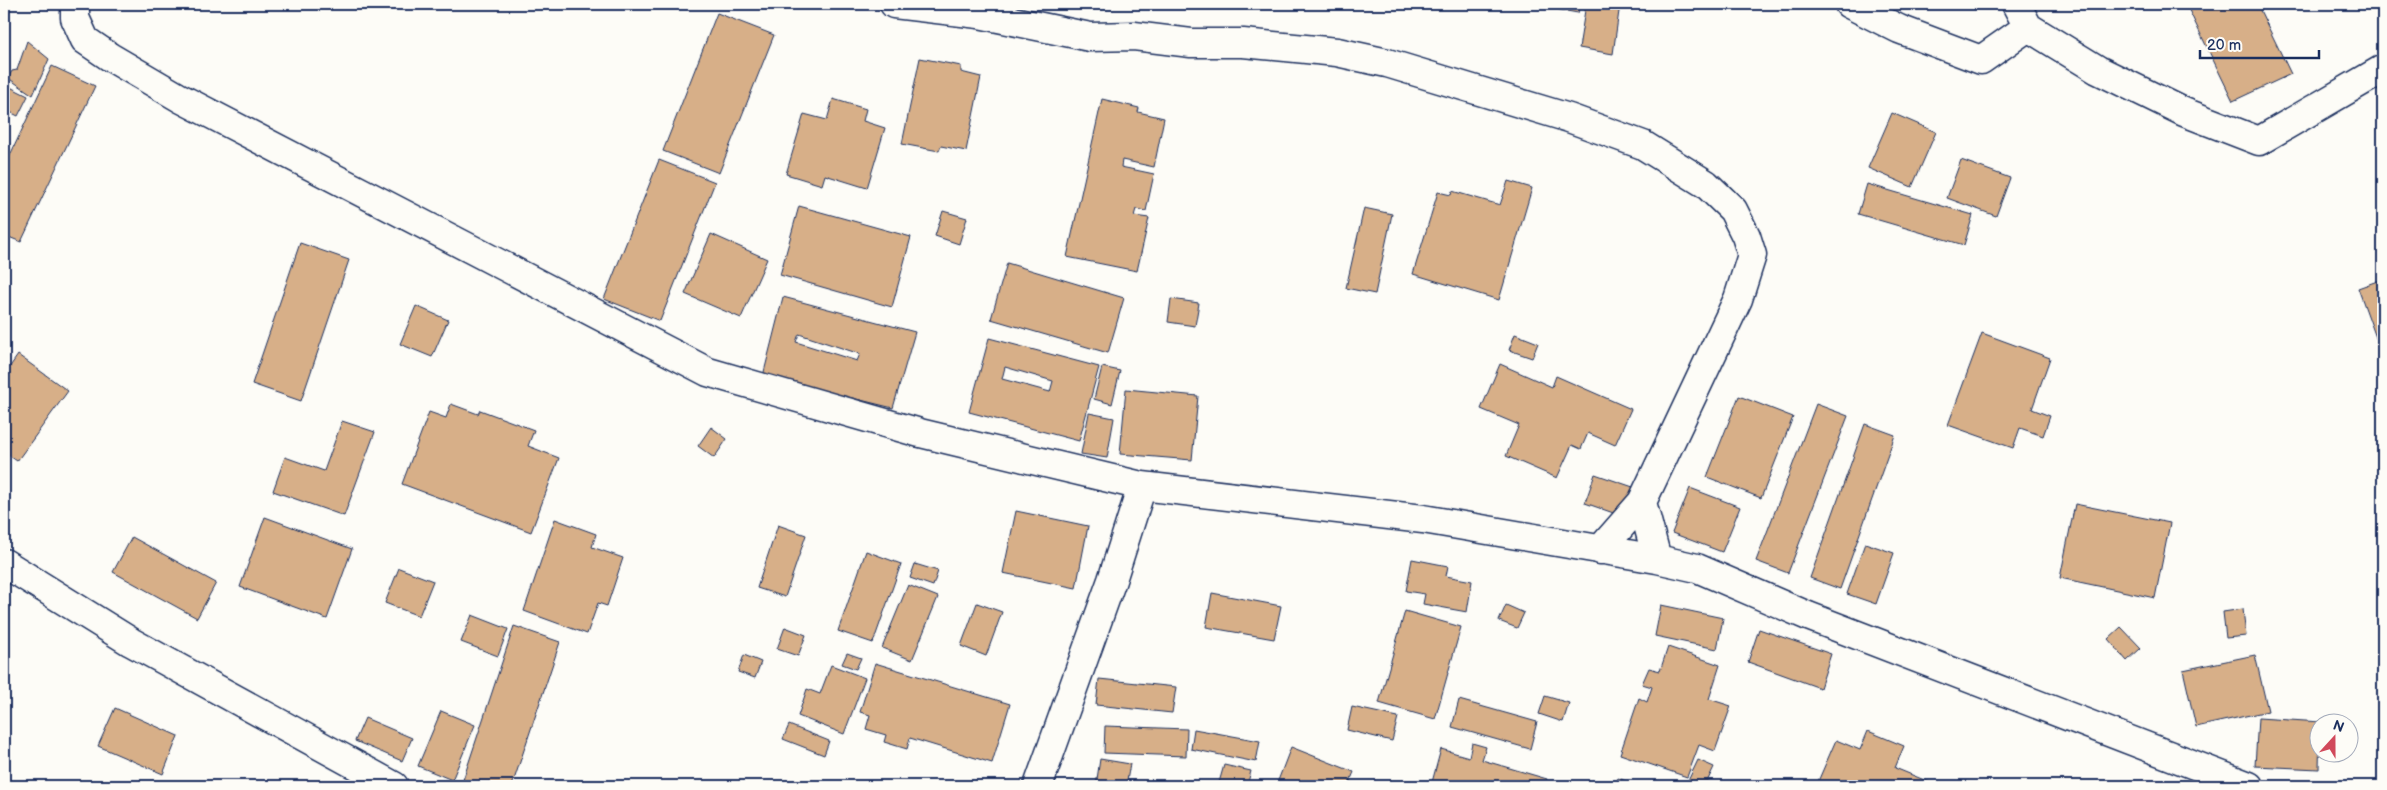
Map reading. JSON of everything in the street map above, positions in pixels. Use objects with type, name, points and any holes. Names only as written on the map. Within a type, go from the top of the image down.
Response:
[{"type":"street","points":[[75,4],[75,18],[85,40],[164,89],[708,372],[920,433],[1142,486],[1423,519],[1657,559],[1697,568],[1808,616],[2249,786]]},
{"type":"street","points":[[894,4],[979,14],[1090,37],[1134,36],[1191,43],[1243,43],[1337,52],[1387,63],[1569,118],[1643,145],[1706,184],[1733,210],[1746,236],[1752,255],[1738,299],[1642,502],[1600,550]]},
{"type":"street","points":[[1850,4],[1900,29],[1981,60],[2022,16],[2098,70],[2184,112],[2259,141],[2383,69]]},
{"type":"street","points":[[1038,786],[1108,589],[1142,486]]},
{"type":"street","points":[[1642,502],[1657,559]]},
{"type":"street","points":[[4,563],[131,642],[394,786]]},
{"type":"building","points":[[1556,4],[1580,4],[1578,13],[1555,9]]},
{"type":"building","points":[[1586,4],[1620,4],[1613,54],[1579,48]]},
{"type":"building","points":[[2186,4],[2257,4],[2291,74],[2233,101]]},
{"type":"building","points":[[717,13],[774,35],[719,173],[663,151]]},
{"type":"building","points":[[27,41],[49,59],[33,95],[8,78],[12,71],[17,70]]},
{"type":"building","points":[[920,58],[961,66],[961,72],[981,77],[966,151],[941,146],[939,151],[902,144]]},
{"type":"building","points":[[52,66],[95,86],[21,242],[4,235],[4,168]]},
{"type":"building","points":[[4,84],[28,96],[18,116],[4,109]]},
{"type":"building","points":[[833,99],[866,109],[863,121],[885,128],[867,188],[825,175],[822,185],[786,174],[804,114],[827,120]]},
{"type":"building","points":[[1102,99],[1139,108],[1138,112],[1164,118],[1154,167],[1122,160],[1121,167],[1154,174],[1146,211],[1136,209],[1134,216],[1149,218],[1137,271],[1067,257]]},
{"type":"building","points":[[1892,113],[1936,132],[1912,187],[1868,168]]},
{"type":"building","points":[[659,160],[715,182],[660,321],[604,299]]},
{"type":"building","points":[[1961,160],[2010,178],[1996,216],[1947,198]]},
{"type":"building","points":[[1508,181],[1532,188],[1499,300],[1413,274],[1438,192],[1451,195],[1452,191],[1500,205]]},
{"type":"building","points":[[1867,184],[1973,215],[1964,245],[1858,214]]},
{"type":"building","points":[[799,206],[911,237],[892,307],[780,275]]},
{"type":"building","points":[[1364,208],[1392,214],[1375,294],[1346,288]]},
{"type":"building","points":[[943,211],[967,218],[959,244],[935,236]]},
{"type":"building","points":[[711,234],[767,259],[741,318],[685,294]]},
{"type":"building","points":[[300,243],[349,260],[301,401],[252,384]]},
{"type":"building","points":[[1007,263],[1124,298],[1108,353],[991,319]]},
{"type":"building","points":[[2383,279],[2383,357],[2358,288]]},
{"type":"building","points":[[783,297],[915,332],[893,408],[763,376]]},
{"type":"building","points":[[1171,299],[1199,303],[1195,326],[1168,322]]},
{"type":"building","points":[[416,306],[448,320],[432,357],[400,344]]},
{"type":"building","points":[[1982,333],[2050,358],[2032,409],[2050,416],[2043,436],[2020,428],[2013,448],[1948,425]]},
{"type":"building","points":[[799,334],[860,354],[857,361],[796,342]]},
{"type":"building","points":[[1515,334],[1538,343],[1532,358],[1509,350]]},
{"type":"building","points":[[989,338],[1099,367],[1079,441],[969,412]],"holes":[[[1005,367],[1053,381],[1050,392],[1002,379]]]},
{"type":"building","points":[[18,355],[68,391],[17,461],[4,452],[4,375]]},
{"type":"building","points":[[1500,364],[1552,387],[1556,376],[1631,409],[1615,445],[1588,433],[1581,449],[1572,445],[1557,478],[1506,456],[1519,425],[1481,409]]},
{"type":"building","points":[[1102,367],[1120,371],[1112,404],[1094,399]]},
{"type":"building","points":[[1126,389],[1198,396],[1192,460],[1120,454]]},
{"type":"building","points":[[1739,396],[1793,417],[1761,498],[1707,477]]},
{"type":"building","points":[[451,404],[478,414],[480,410],[534,430],[528,446],[559,458],[531,532],[402,484],[429,412],[446,418]]},
{"type":"building","points":[[1816,404],[1848,416],[1788,573],[1756,561]]},
{"type":"building","points":[[1089,413],[1114,418],[1107,458],[1081,454]]},
{"type":"building","points":[[342,421],[375,432],[344,516],[273,491],[285,457],[324,471]]},
{"type":"building","points":[[1865,424],[1895,435],[1840,589],[1810,578]]},
{"type":"building","points":[[711,427],[727,439],[714,458],[698,446]]},
{"type":"building","points":[[1595,474],[1633,487],[1622,516],[1585,503]]},
{"type":"building","points":[[1690,488],[1740,507],[1722,552],[1672,533]]},
{"type":"building","points":[[2075,504],[2170,523],[2155,598],[2060,578]]},
{"type":"building","points":[[1016,511],[1088,526],[1076,588],[1003,573]]},
{"type":"building","points":[[265,517],[352,549],[327,619],[240,587]]},
{"type":"building","points":[[555,519],[596,534],[592,547],[623,558],[607,606],[598,603],[587,634],[524,611]]},
{"type":"building","points":[[778,525],[806,535],[785,597],[757,588]]},
{"type":"building","points":[[132,537],[216,583],[197,618],[113,572]]},
{"type":"building","points":[[1865,543],[1894,553],[1876,604],[1847,594]]},
{"type":"building","points":[[866,551],[901,564],[873,643],[838,631]]},
{"type":"building","points":[[1412,559],[1448,566],[1446,576],[1472,581],[1467,612],[1423,604],[1425,594],[1406,591]]},
{"type":"building","points":[[915,564],[938,571],[933,586],[910,578]]},
{"type":"building","points":[[399,568],[433,581],[419,616],[385,603]]},
{"type":"building","points":[[908,585],[938,597],[912,660],[882,648]]},
{"type":"building","points":[[1212,593],[1281,606],[1274,639],[1206,627]]},
{"type":"building","points":[[977,603],[1002,612],[986,656],[961,646]]},
{"type":"building","points":[[1506,605],[1524,613],[1517,628],[1499,621]]},
{"type":"building","points":[[1661,605],[1723,618],[1717,649],[1655,636]]},
{"type":"building","points":[[2243,609],[2246,636],[2226,638],[2223,612]]},
{"type":"building","points":[[1405,611],[1461,627],[1435,719],[1379,703]]},
{"type":"building","points":[[472,615],[508,629],[498,656],[461,642]]},
{"type":"building","points":[[514,626],[560,642],[512,786],[461,786]]},
{"type":"building","points":[[785,627],[806,635],[798,656],[777,649]]},
{"type":"building","points":[[2121,627],[2141,648],[2127,661],[2108,639]]},
{"type":"building","points":[[1759,629],[1831,654],[1820,688],[1748,662]]},
{"type":"building","points":[[1668,647],[1720,665],[1709,699],[1731,706],[1715,751],[1699,745],[1687,777],[1620,754],[1639,698],[1647,702],[1652,687],[1642,684],[1649,668],[1660,671]]},
{"type":"building","points":[[847,653],[861,658],[856,669],[842,664]]},
{"type":"building","points":[[744,655],[761,662],[755,678],[738,672]]},
{"type":"building","points":[[2255,655],[2268,711],[2196,727],[2183,670]]},
{"type":"building","points":[[875,663],[1010,704],[992,763],[910,738],[907,749],[884,742],[886,735],[866,729],[870,715],[860,712]]},
{"type":"building","points":[[831,665],[865,678],[844,734],[798,716],[807,689],[820,694]]},
{"type":"building","points":[[1099,679],[1176,687],[1172,713],[1096,705]]},
{"type":"building","points":[[1545,696],[1569,703],[1563,722],[1539,714]]},
{"type":"building","points":[[1459,700],[1537,722],[1530,749],[1452,727]]},
{"type":"building","points":[[1352,707],[1398,717],[1392,741],[1347,730]]},
{"type":"building","points":[[115,708],[178,736],[163,774],[98,746]]},
{"type":"building","points":[[441,711],[475,725],[452,780],[418,766]]},
{"type":"building","points":[[365,718],[412,738],[402,761],[355,741]]},
{"type":"building","points":[[2258,718],[2310,721],[2310,762],[2319,762],[2319,769],[2255,766]]},
{"type":"building","points":[[789,725],[829,741],[824,755],[783,739]]},
{"type":"building","points":[[1105,726],[1187,729],[1186,756],[1104,753]]},
{"type":"building","points":[[1194,729],[1260,741],[1256,762],[1191,749]]},
{"type":"building","points":[[1868,731],[1904,746],[1895,768],[1934,784],[1933,786],[1816,786],[1836,740],[1860,750]]},
{"type":"building","points":[[1472,743],[1486,747],[1482,760],[1547,779],[1545,786],[1431,786],[1441,749],[1469,757]]},
{"type":"building","points":[[1291,747],[1354,772],[1348,786],[1276,786]]},
{"type":"building","points":[[1100,759],[1130,764],[1126,786],[1096,786]]},
{"type":"building","points":[[1698,760],[1714,767],[1705,786],[1688,786],[1686,785]]},
{"type":"building","points":[[1224,765],[1251,771],[1247,786],[1218,786]]},
{"type":"building","points":[[1618,778],[1639,786],[1615,786]]}]
